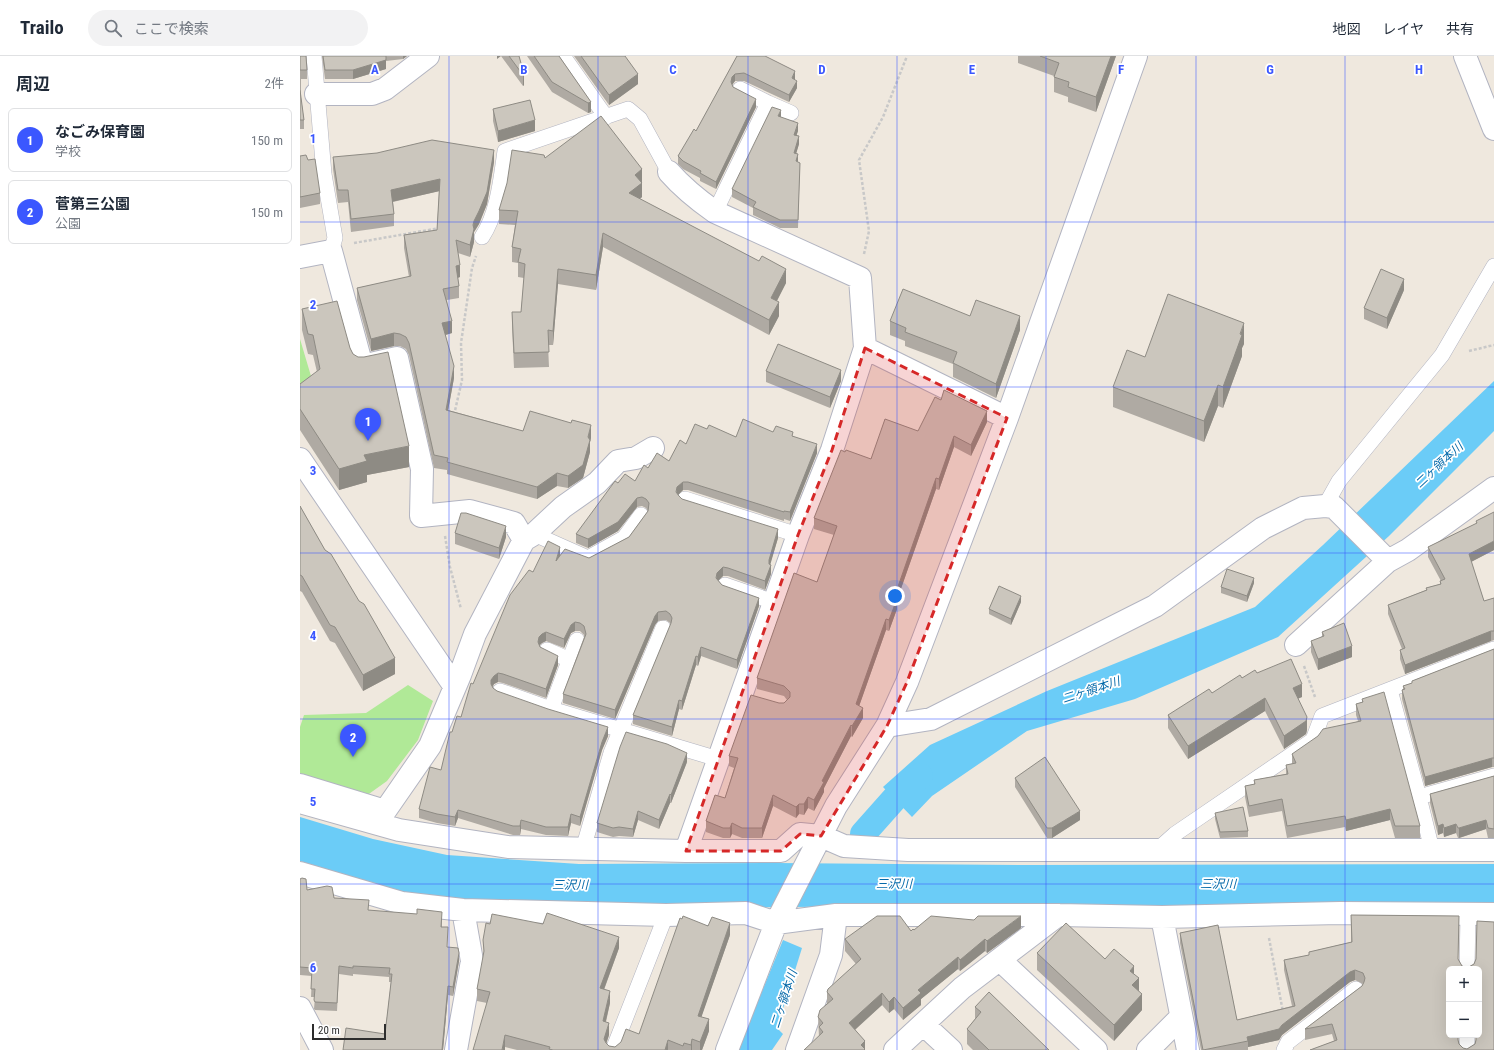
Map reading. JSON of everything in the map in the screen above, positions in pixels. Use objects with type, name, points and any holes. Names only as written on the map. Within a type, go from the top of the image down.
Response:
[{"type":"street","points":[[316,94],[372,94],[386,89],[428,56]]},
{"type":"street","points":[[727,1050],[779,917],[811,858],[836,806],[887,726],[907,682],[1007,418],[1136,56]]},
{"type":"street","points":[[1465,56],[1494,129]]},
{"type":"street","points":[[669,172],[681,186],[699,201],[716,212],[860,278],[865,348],[832,450],[798,535],[774,602],[748,696],[718,759],[686,851]]},
{"type":"street","points":[[300,257],[331,251],[362,366],[398,358],[422,469],[420,516],[470,511],[514,523],[529,537]]},
{"type":"street","points":[[865,348],[1007,418]]},
{"type":"street","points":[[300,785],[384,811],[430,746],[455,687],[475,634],[529,537],[563,506],[597,483],[618,461],[636,458],[653,448]]},
{"type":"street","points":[[300,459],[455,687]]},
{"type":"street","points":[[1296,645],[1388,561],[1408,550],[1494,488]]},
{"type":"street","points":[[887,726],[931,719],[1155,606],[1263,528],[1303,508],[1330,506],[1388,561]]},
{"type":"street","points":[[300,802],[399,830],[508,847],[686,851],[781,851],[800,834],[821,836],[844,846],[908,850],[1494,850]]},
{"type":"street","points":[[300,873],[402,903],[463,910],[666,915],[746,913],[779,917],[836,915],[1058,915],[1162,917],[1265,916],[1340,913],[1494,914]]},
{"type":"street","points":[[456,1050],[472,961],[463,910]]},
{"type":"street","points":[[798,1050],[830,955],[836,915]]},
{"type":"street","points":[[895,1050],[962,988],[1058,915]]},
{"type":"street","points":[[1162,917],[1188,1050]]},
{"type":"street","points":[[1000,960],[1096,1050]]},
{"type":"street","points":[[300,1008],[322,1050]]},
{"type":"street","points":[[1148,1050],[1181,1017]]},
{"type":"street","points":[[924,1024],[950,1050]]},
{"type":"lane","points":[[314,56],[316,94],[324,174],[335,238],[331,251]]},
{"type":"lane","points":[[563,56],[606,117]]},
{"type":"lane","points":[[740,89],[768,104],[791,113]]},
{"type":"lane","points":[[716,212],[768,104]]},
{"type":"lane","points":[[482,237],[488,228],[498,193],[506,151],[628,109],[640,119],[669,172]]},
{"type":"lane","points":[[1330,506],[1339,481],[1442,355],[1494,266]]},
{"type":"lane","points":[[685,499],[798,535]]},
{"type":"lane","points":[[529,537],[588,558],[624,538],[640,515]]},
{"type":"lane","points":[[725,586],[774,602]]},
{"type":"lane","points":[[583,849],[611,753],[663,628]]},
{"type":"lane","points":[[551,709],[577,640]]},
{"type":"lane","points":[[1156,851],[1175,834],[1313,740],[1322,716],[1494,648]]},
{"type":"lane","points":[[547,650],[570,660]]},
{"type":"lane","points":[[1390,690],[1432,850]]},
{"type":"lane","points":[[500,691],[620,731],[718,759]]},
{"type":"lane","points":[[1419,796],[1494,776]]},
{"type":"lane","points":[[1467,966],[1468,914]]},
{"type":"lane","points":[[613,1050],[666,915]]},
{"type":"lane","points":[[1286,1046],[1356,989]]},
{"type":"lane","points":[[1467,1038],[1467,1050]]},
{"type":"path","points":[[860,278],[869,231],[859,160],[883,116],[907,56]]},
{"type":"path","points":[[331,251],[345,244],[444,228]]},
{"type":"path","points":[[453,419],[462,380],[461,343],[472,268],[482,237]]},
{"type":"path","points":[[442,514],[450,567],[459,601],[463,614],[475,634]]},
{"type":"path","points":[[1296,645],[1322,716]]},
{"type":"path","points":[[1265,916],[1286,1046]]},
{"type":"highlighted area","points":[[865,348],[1007,418],[907,682],[887,726],[821,836],[800,834],[781,851],[686,851],[798,535],[832,450]]},
{"type":"green space","points":[[300,339],[316,393],[300,402]]},
{"type":"green space","points":[[408,685],[433,701],[418,740],[387,781],[366,796],[300,774],[300,727],[304,715],[366,713]]},
{"type":"water","points":[[1494,381],[1494,431],[1389,536],[1278,637],[1135,699],[1027,731],[932,796],[912,817],[883,787],[930,745],[1047,691],[1255,607],[1323,545]]},
{"type":"water","name":"三沢川","points":[[300,817],[373,839],[447,855],[579,864],[1494,864],[1494,905],[1016,905],[675,908],[487,903],[401,892],[300,861]]},
{"type":"water","points":[[783,940],[802,948],[777,1028],[783,1034],[772,1050],[738,1050]]},
{"type":"building","points":[[300,56],[306,56],[307,70],[300,70]]},
{"type":"building","points":[[323,56],[386,56],[386,60],[353,70],[325,70]]},
{"type":"building","points":[[509,56],[519,56],[523,75]]},
{"type":"building","points":[[534,56],[559,56],[591,102],[588,103],[552,82]]},
{"type":"building","points":[[581,56],[625,56],[638,74],[609,95]]},
{"type":"building","points":[[737,56],[765,56],[795,71],[792,78],[797,81],[789,95],[744,73],[735,74],[732,77],[731,82],[733,87],[756,99],[716,182],[700,173],[701,171],[683,161],[678,156],[694,129],[696,131]]},
{"type":"building","points":[[1040,56],[1111,56],[1096,97],[1068,87],[1069,82],[1054,77],[1059,63]]},
{"type":"building","points":[[300,90],[304,120],[300,120]]},
{"type":"building","points":[[530,100],[535,120],[498,131],[493,109]]},
{"type":"building","points":[[772,107],[781,110],[778,116],[798,123],[794,135],[799,136],[794,153],[798,154],[796,161],[800,163],[798,220],[780,220],[753,207],[756,202],[732,189]]},
{"type":"building","points":[[601,116],[642,169],[635,175],[642,183],[629,193],[759,261],[762,256],[786,269],[771,298],[779,302],[769,320],[603,233],[596,275],[558,269],[553,331],[548,330],[549,352],[514,353],[512,312],[521,312],[525,264],[518,262],[521,249],[512,247],[518,211],[499,210],[507,183],[512,150],[544,155],[545,158]]},
{"type":"building","points":[[432,140],[494,150],[487,192],[474,221],[474,229],[470,245],[456,240],[460,265],[456,266],[459,286],[443,289],[452,321],[442,323],[454,366],[446,410],[523,431],[530,411],[571,423],[572,420],[591,425],[588,437],[590,440],[583,465],[568,476],[557,473],[537,487],[447,462],[448,458],[434,455],[409,343],[406,337],[394,333],[371,339],[357,288],[411,276],[404,235],[437,230],[440,179],[391,190],[394,214],[351,219],[348,190],[338,190],[333,157],[377,153]]},
{"type":"building","points":[[306,155],[308,160],[315,159],[320,193],[300,197],[300,156]]},
{"type":"building","points":[[1381,269],[1404,279],[1387,318],[1364,308]]},
{"type":"building","points":[[903,289],[970,316],[976,300],[1020,316],[996,384],[953,363],[957,352],[905,332],[906,328],[890,321]]},
{"type":"building","points":[[1168,294],[1244,323],[1240,334],[1242,335],[1223,387],[1218,385],[1204,421],[1113,387],[1127,350],[1145,357]]},
{"type":"building","points":[[337,301],[353,354],[358,357],[364,357],[388,352],[409,446],[364,455],[367,461],[339,469],[300,409],[300,384],[320,369],[313,335],[308,334],[302,309]]},
{"type":"building","points":[[778,344],[841,370],[830,397],[766,371]]},
{"type":"building","points":[[944,390],[987,411],[971,445],[954,436],[939,479],[936,478],[894,598],[897,599],[889,620],[886,619],[856,704],[863,708],[852,726],[851,725],[822,781],[824,782],[814,800],[808,797],[804,804],[799,804],[796,807],[773,795],[762,828],[742,828],[732,823],[730,828],[723,828],[706,821],[715,795],[725,798],[738,758],[729,756],[751,695],[779,703],[784,703],[790,697],[790,692],[784,686],[757,678],[794,573],[817,582],[837,526],[814,518],[841,450],[845,452],[846,450],[871,459],[885,419],[918,431],[935,397],[941,400]]},
{"type":"building","points":[[743,419],[773,432],[776,426],[793,432],[792,436],[817,444],[790,512],[784,512],[688,482],[683,482],[677,487],[676,492],[682,499],[778,529],[769,560],[769,564],[771,565],[765,581],[723,567],[717,573],[716,578],[722,585],[759,598],[737,660],[701,647],[698,657],[696,656],[682,701],[679,700],[672,727],[633,715],[671,623],[672,618],[670,614],[666,611],[658,612],[655,616],[615,710],[563,694],[586,634],[584,626],[575,622],[571,625],[564,639],[546,632],[539,637],[538,642],[540,647],[558,656],[546,689],[498,673],[491,680],[491,684],[497,691],[548,709],[608,727],[602,742],[580,817],[571,814],[568,827],[546,827],[521,820],[520,826],[513,826],[458,810],[455,817],[419,809],[430,767],[441,770],[450,732],[452,732],[457,716],[461,717],[471,683],[473,684],[510,595],[529,570],[533,572],[548,541],[560,547],[556,561],[565,549],[589,558],[629,537],[648,511],[649,503],[642,497],[637,498],[618,522],[588,539],[576,534],[615,481],[618,483],[625,474],[635,481],[644,465],[648,468],[657,453],[669,461],[680,440],[686,444],[695,424],[707,429],[709,425],[736,437]]},
{"type":"building","points":[[300,506],[325,550],[331,554],[359,601],[364,604],[395,658],[363,675],[335,627],[330,625],[302,576],[300,575]]},
{"type":"building","points":[[1494,512],[1494,541],[1469,554],[1484,601],[1494,598],[1494,631],[1405,665],[1400,650],[1405,648],[1388,605],[1427,590],[1426,588],[1441,584],[1440,581],[1445,579],[1428,547],[1477,523],[1476,521]]},
{"type":"building","points":[[461,513],[466,513],[506,526],[499,548],[455,533]]},
{"type":"building","points":[[1227,569],[1254,578],[1247,596],[1221,587]]},
{"type":"building","points":[[999,586],[1021,596],[1011,619],[989,609]]},
{"type":"building","points":[[1344,623],[1352,646],[1318,659],[1311,641],[1324,636],[1322,632]]},
{"type":"building","points":[[1494,649],[1494,758],[1425,777],[1402,690],[1405,689],[1403,686],[1412,683],[1412,681]]},
{"type":"building","points":[[1291,659],[1302,684],[1293,688],[1307,717],[1306,721],[1284,736],[1265,698],[1188,746],[1168,715],[1209,689],[1212,693],[1240,675],[1242,678],[1255,670],[1257,673]]},
{"type":"building","points":[[1384,692],[1420,826],[1395,826],[1390,809],[1346,820],[1345,816],[1287,826],[1282,799],[1249,806],[1245,786],[1255,784],[1254,780],[1288,774],[1286,765],[1296,763],[1292,754],[1318,736],[1323,729],[1361,721],[1356,704],[1363,702],[1362,699]]},
{"type":"building","points":[[626,732],[667,744],[687,753],[671,795],[670,794],[659,820],[638,811],[633,829],[619,827],[613,828],[597,823]]},
{"type":"building","points":[[1045,757],[1080,811],[1052,828],[1047,828],[1015,778]]},
{"type":"building","points":[[1494,776],[1494,829],[1488,828],[1486,820],[1459,828],[1456,824],[1444,828],[1443,824],[1438,826],[1430,794]]},
{"type":"building","points":[[1243,807],[1248,831],[1220,832],[1215,813]]},
{"type":"building","points":[[300,879],[306,879],[307,890],[327,886],[332,887],[334,898],[369,900],[368,910],[417,914],[417,909],[442,912],[441,927],[448,927],[447,947],[458,948],[459,953],[453,987],[448,986],[442,1050],[343,1050],[346,1028],[385,1034],[392,974],[389,974],[390,968],[353,966],[353,968],[339,966],[337,1003],[315,1002],[315,989],[311,989],[312,968],[300,967]]},
{"type":"building","points":[[547,913],[619,937],[600,988],[610,991],[603,1021],[609,1023],[604,1039],[609,1046],[615,1047],[621,1042],[626,1029],[639,1034],[680,918],[682,919],[683,916],[708,926],[712,917],[730,923],[698,1016],[709,1019],[700,1042],[692,1039],[691,1045],[684,1043],[683,1046],[668,1040],[665,1050],[553,1050],[549,1049],[550,1047],[505,1035],[502,1050],[473,1050],[490,992],[477,989],[484,951],[483,940],[486,923],[490,924],[492,914],[543,924]]},
{"type":"building","points":[[1351,915],[1459,916],[1458,959],[1462,966],[1446,966],[1446,1038],[1458,1038],[1459,1044],[1463,1048],[1467,1049],[1475,1044],[1476,1038],[1482,1038],[1482,966],[1470,966],[1474,964],[1476,959],[1477,921],[1494,922],[1494,1050],[1310,1050],[1337,1040],[1332,1024],[1305,1029],[1362,986],[1365,978],[1363,973],[1355,970],[1350,972],[1282,1025],[1279,1029],[1247,1037],[1248,1041],[1203,1050],[1180,933],[1218,925],[1237,1020],[1295,1006],[1284,960],[1309,955],[1309,952],[1352,942]]},
{"type":"building","points":[[877,916],[900,916],[911,931],[931,916],[974,920],[978,916],[1021,916],[987,941],[985,939],[960,960],[958,957],[918,990],[921,993],[903,1008],[894,997],[889,1002],[882,993],[849,1023],[865,1041],[861,1045],[865,1049],[864,1050],[804,1050],[823,1032],[819,1027],[823,1023],[818,1017],[820,1010],[833,999],[827,992],[828,989],[861,959],[845,939]]},
{"type":"building","points":[[1066,923],[1105,959],[1114,949],[1134,966],[1130,971],[1139,978],[1132,985],[1142,994],[1114,1025],[1037,953]]},
{"type":"building","points":[[989,992],[1049,1050],[989,1050],[967,1029],[981,1012],[975,1007]]},
{"type":"waterway","name":"二ヶ領本川","points":[[863,834],[895,798],[920,776]]},
{"type":"place","name":"なごみ保育園","points":[[368,441]]},
{"type":"place","name":"菅第三公園","points":[[353,757]]}]
